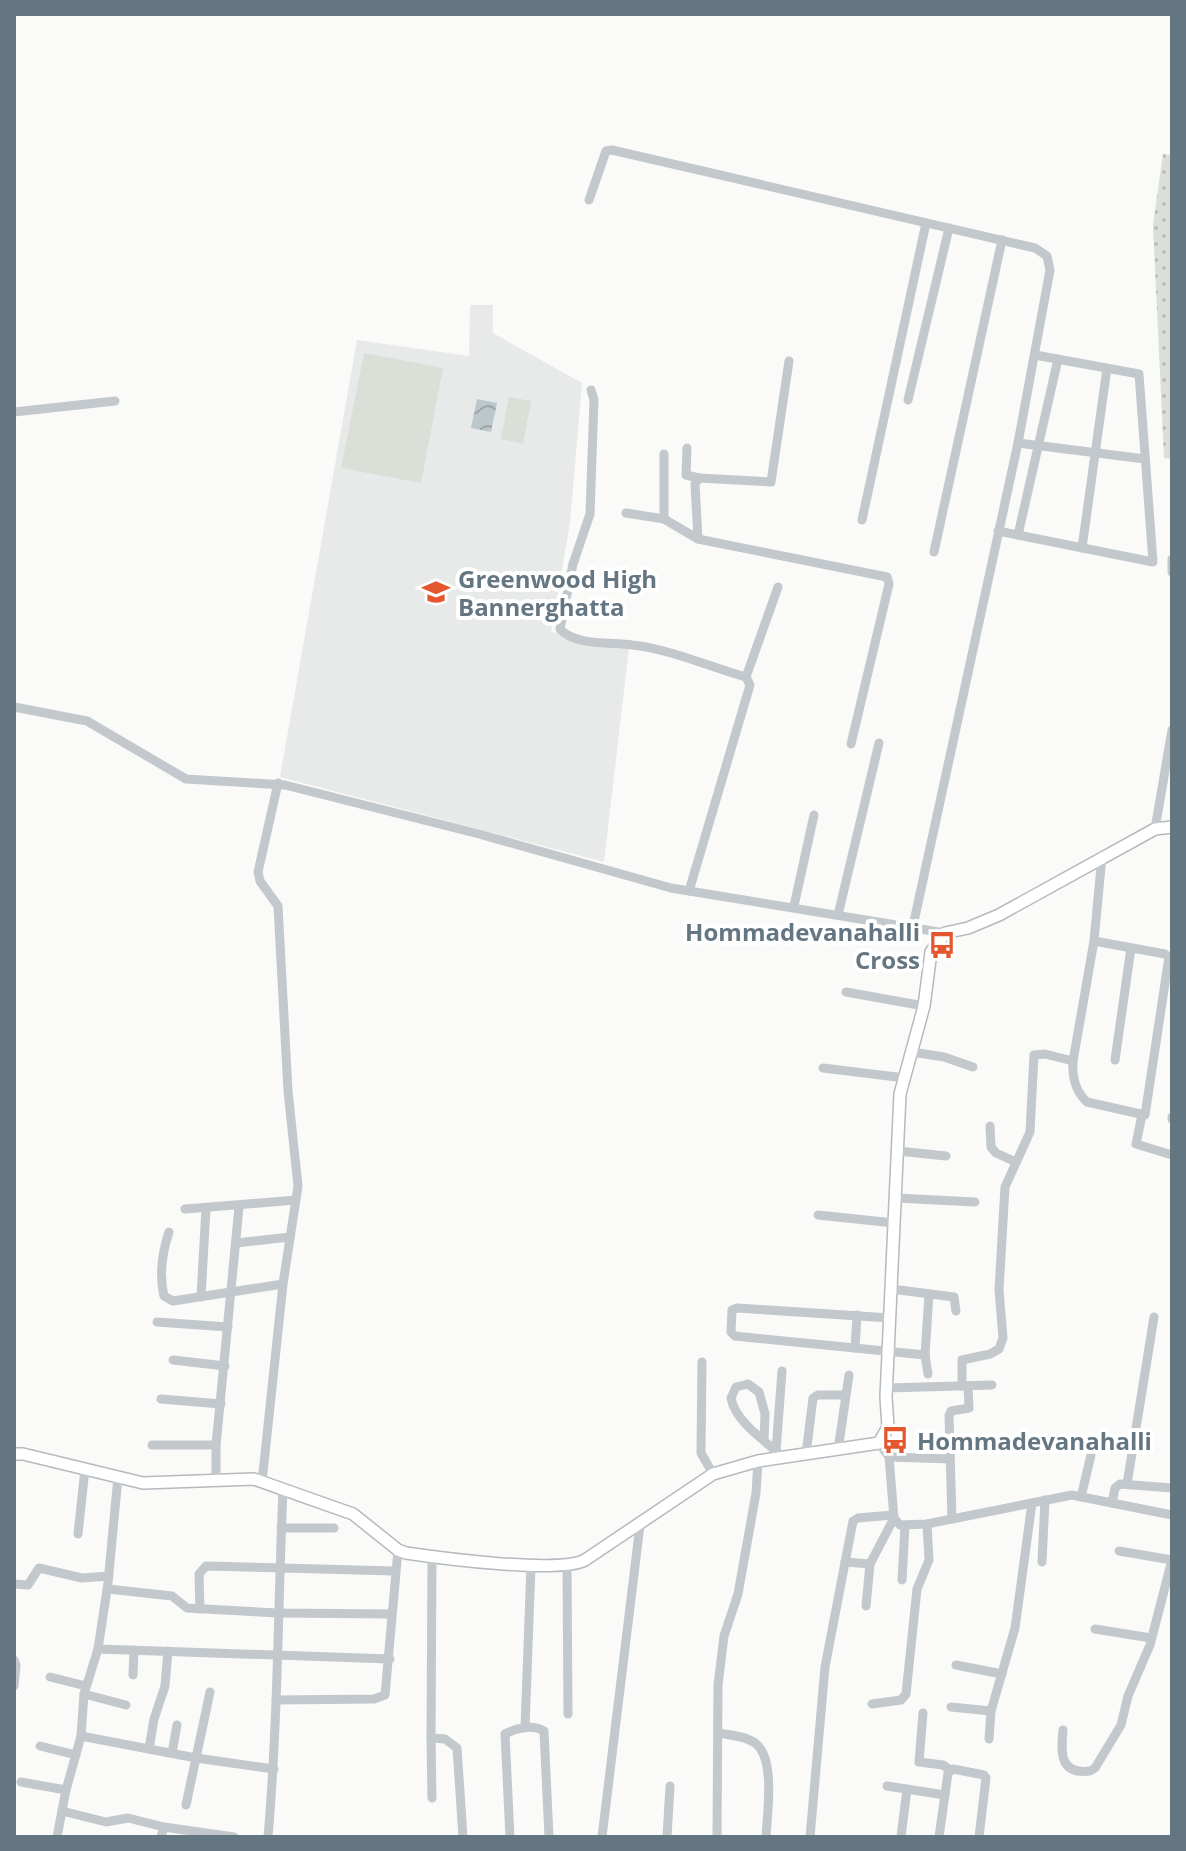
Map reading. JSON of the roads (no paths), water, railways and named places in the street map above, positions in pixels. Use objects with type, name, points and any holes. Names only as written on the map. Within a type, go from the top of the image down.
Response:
[{"type":"main road","points":[[14,1454],[143,1483],[254,1479],[353,1514],[398,1550],[432,1556],[567,1566],[585,1560],[713,1474],[780,1454],[806,1454],[879,1443],[888,1427],[888,1351],[900,1094],[924,1006],[931,952],[945,933],[968,928],[999,915],[1155,829],[1172,827]]},
{"type":"street","points":[[589,200],[606,151],[612,150],[1002,240],[1043,251],[1050,262],[1018,443],[913,926]]},
{"type":"street","points":[[862,520],[926,223]]},
{"type":"street","points":[[908,400],[949,228]]},
{"type":"street","points":[[934,552],[1002,240]]},
{"type":"street","points":[[998,531],[1153,562],[1139,374],[1035,355]]},
{"type":"street","points":[[1018,535],[1058,359]]},
{"type":"street","points":[[687,448],[686,475],[771,482],[789,361]]},
{"type":"street","points":[[1082,548],[1107,368]]},
{"type":"street","points":[[591,390],[594,400],[590,514],[573,564],[560,629],[580,639],[637,645],[746,677]]},
{"type":"street","points":[[14,412],[115,401]]},
{"type":"street","points":[[1018,443],[1145,459]]},
{"type":"street","points":[[664,454],[664,519]]},
{"type":"street","points":[[698,539],[695,484],[699,478]]},
{"type":"street","points":[[626,513],[664,519],[698,539],[887,577],[889,584],[851,744]]},
{"type":"street","points":[[1172,559],[1172,572]]},
{"type":"street","points":[[689,891],[750,685],[746,677],[778,587]]},
{"type":"street","points":[[14,707],[87,721],[186,779],[278,783],[689,891],[945,933]]},
{"type":"street","points":[[1155,829],[1169,765],[1172,730]]},
{"type":"street","points":[[838,915],[879,743]]},
{"type":"street","points":[[262,1482],[298,1177],[288,1091],[278,906],[260,881],[258,872],[278,783]]},
{"type":"street","points":[[794,906],[814,815]]},
{"type":"street","points":[[1094,941],[1169,957],[1168,998],[1148,1113],[1142,1115],[1087,1102],[1076,1088],[1073,1061],[1094,941],[1102,856]]},
{"type":"street","points":[[1115,1060],[1131,948]]},
{"type":"street","points":[[846,992],[924,1006]]},
{"type":"street","points":[[912,1052],[944,1057],[973,1067]]},
{"type":"street","points":[[952,1519],[949,1413],[969,1408],[962,1360],[990,1354],[999,1349],[1003,1338],[999,1290],[1005,1187],[1030,1132],[1034,1055],[1045,1054],[1073,1061]]},
{"type":"street","points":[[823,1068],[905,1078]]},
{"type":"street","points":[[1142,1115],[1136,1144],[1172,1155]]},
{"type":"street","points":[[990,1126],[991,1147],[996,1153],[1016,1162]]},
{"type":"street","points":[[898,1151],[946,1156]]},
{"type":"street","points":[[896,1198],[975,1202]]},
{"type":"street","points":[[185,1209],[296,1200]]},
{"type":"street","points":[[216,1481],[216,1445],[239,1207]]},
{"type":"street","points":[[201,1297],[206,1208]]},
{"type":"street","points":[[818,1215],[894,1223]]},
{"type":"street","points":[[169,1232],[161,1269],[164,1296],[173,1301],[283,1284]]},
{"type":"street","points":[[236,1243],[290,1237]]},
{"type":"street","points":[[891,1289],[956,1298],[956,1311]]},
{"type":"street","points":[[928,1374],[925,1355],[929,1294]]},
{"type":"street","points":[[890,1318],[737,1308],[732,1310],[731,1332],[735,1336],[925,1355]]},
{"type":"street","points":[[855,1348],[857,1315]]},
{"type":"street","points":[[1127,1484],[1154,1317]]},
{"type":"street","points":[[157,1322],[228,1327]]},
{"type":"street","points":[[173,1360],[225,1366]]},
{"type":"street","points":[[702,1362],[701,1453],[713,1474]]},
{"type":"street","points":[[780,1454],[782,1371]]},
{"type":"street","points":[[838,1450],[849,1375]]},
{"type":"street","points":[[764,1439],[765,1414],[759,1392],[748,1384],[736,1387],[732,1392],[732,1405],[764,1439],[780,1454]]},
{"type":"street","points":[[887,1388],[992,1385]]},
{"type":"street","points":[[806,1454],[813,1398],[818,1395],[846,1395]]},
{"type":"street","points":[[161,1399],[221,1404]]},
{"type":"street","points":[[879,1443],[889,1457],[893,1517],[905,1526],[1072,1495],[1172,1515]]},
{"type":"street","points":[[152,1445],[216,1445]]},
{"type":"street","points":[[1081,1497],[1091,1455]]},
{"type":"street","points":[[889,1457],[950,1459]]},
{"type":"street","points":[[717,1837],[718,1685],[724,1636],[738,1594],[756,1493],[758,1461]]},
{"type":"street","points":[[78,1534],[85,1469]]},
{"type":"street","points":[[57,1837],[81,1736],[85,1690],[98,1649],[108,1589],[118,1477]]},
{"type":"street","points":[[1112,1503],[1117,1485],[1172,1488]]},
{"type":"street","points":[[268,1837],[274,1769],[283,1489]]},
{"type":"street","points":[[1042,1562],[1045,1500]]},
{"type":"street","points":[[989,1739],[991,1711],[1015,1628],[1032,1503]]},
{"type":"street","points":[[810,1837],[825,1667],[855,1519],[893,1517]]},
{"type":"street","points":[[866,1606],[870,1564],[893,1517]]},
{"type":"street","points":[[872,1704],[901,1700],[906,1694],[917,1589],[929,1560],[927,1524]]},
{"type":"street","points":[[602,1837],[640,1525]]},
{"type":"street","points":[[902,1580],[905,1526]]},
{"type":"street","points":[[281,1528],[334,1528]]},
{"type":"street","points":[[276,1700],[382,1698],[387,1692],[398,1550]]},
{"type":"street","points":[[1063,1730],[1062,1757],[1067,1766],[1076,1771],[1090,1771],[1118,1731],[1151,1638],[1172,1560],[1119,1551]]},
{"type":"street","points":[[432,1556],[432,1798]]},
{"type":"street","points":[[845,1562],[870,1564]]},
{"type":"street","points":[[525,1728],[531,1565]]},
{"type":"street","points":[[200,1609],[199,1574],[206,1566],[395,1571]]},
{"type":"street","points":[[567,1566],[568,1714]]},
{"type":"street","points":[[14,1584],[28,1585],[39,1568],[82,1578],[109,1576]]},
{"type":"street","points":[[108,1589],[172,1596],[184,1607],[200,1609],[391,1614]]},
{"type":"street","points":[[1095,1629],[1151,1638]]},
{"type":"street","points":[[98,1649],[390,1659]]},
{"type":"street","points":[[133,1675],[134,1650]]},
{"type":"street","points":[[149,1749],[154,1719],[165,1686],[168,1651]]},
{"type":"street","points":[[14,1660],[14,1686]]},
{"type":"street","points":[[956,1665],[1002,1674]]},
{"type":"street","points":[[50,1677],[126,1705]]},
{"type":"street","points":[[186,1805],[210,1692]]},
{"type":"street","points":[[951,1707],[991,1711]]},
{"type":"street","points":[[923,1713],[919,1762],[943,1765],[950,1770],[984,1775],[986,1778],[979,1837]]},
{"type":"street","points":[[172,1753],[177,1725]]},
{"type":"street","points":[[510,1837],[505,1734],[525,1728],[544,1731],[549,1837]]},
{"type":"street","points":[[718,1733],[746,1738],[765,1754],[769,1780],[766,1837]]},
{"type":"street","points":[[81,1736],[274,1769]]},
{"type":"street","points":[[431,1738],[445,1739],[457,1748],[463,1837]]},
{"type":"street","points":[[40,1746],[76,1755]]},
{"type":"street","points":[[939,1837],[950,1770]]},
{"type":"street","points":[[21,1782],[66,1790]]},
{"type":"street","points":[[667,1837],[670,1786]]},
{"type":"street","points":[[887,1786],[945,1795]]},
{"type":"street","points":[[901,1837],[907,1789]]},
{"type":"street","points":[[62,1811],[106,1822],[128,1818],[162,1832],[234,1837]]},
{"type":"water","points":[[477,399],[497,403],[491,432],[471,428]]},
{"type":"place","name":"Greenwood High Bannerghatta","points":[[436,592]]},
{"type":"place","name":"Hommadevanahalli Cross","points":[[942,945]]},
{"type":"place","name":"Hommadevanahalli","points":[[895,1440]]}]
